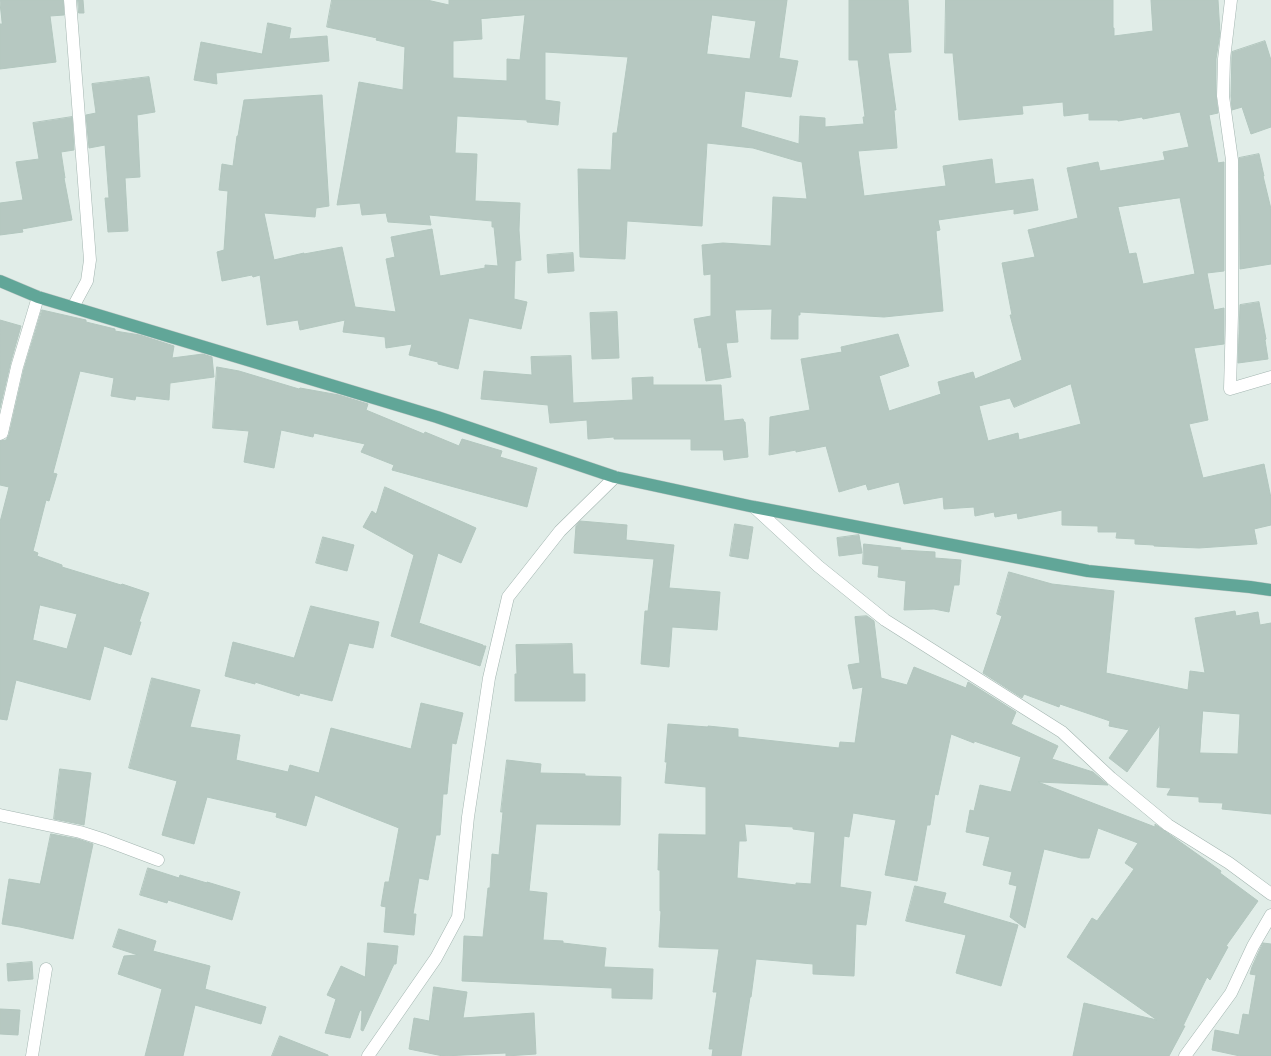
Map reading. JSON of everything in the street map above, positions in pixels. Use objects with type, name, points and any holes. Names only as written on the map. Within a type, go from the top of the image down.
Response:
[{"type":"main road","points":[[0,281],[38,297],[437,417],[615,477],[754,507],[1088,571],[1271,590]]},
{"type":"street","points":[[70,0],[90,260],[87,282],[73,308]]},
{"type":"street","points":[[1231,0],[1224,59],[1223,96],[1232,160],[1232,316],[1230,389],[1271,377]]},
{"type":"street","points":[[0,434],[2,433],[18,367],[38,297]]},
{"type":"street","points":[[368,1056],[436,958],[458,917],[468,817],[489,678],[508,597],[560,531],[615,477]]},
{"type":"street","points":[[754,507],[818,566],[885,620],[1062,732],[1110,778],[1168,825],[1229,863],[1271,894]]},
{"type":"street","points":[[0,815],[80,832],[158,860]]},
{"type":"street","points":[[1185,1056],[1231,993],[1253,946],[1271,915]]},
{"type":"street","points":[[32,1056],[46,969]]},
{"type":"building","points":[[0,0],[63,0],[64,15],[50,16],[56,62],[0,69],[0,24],[2,24]]},
{"type":"building","points":[[78,0],[83,0],[84,13],[79,13]]},
{"type":"building","points":[[332,0],[427,0],[449,5],[449,0],[787,0],[779,58],[798,61],[791,97],[745,91],[741,127],[799,144],[800,116],[825,118],[825,127],[864,124],[863,117],[865,117],[858,60],[849,60],[849,0],[908,0],[911,52],[888,53],[896,110],[894,110],[897,148],[858,151],[864,196],[946,186],[943,166],[992,159],[995,184],[1033,179],[1038,210],[1014,214],[1014,209],[938,220],[940,230],[936,231],[943,311],[884,317],[800,312],[800,315],[798,315],[798,339],[771,339],[772,309],[735,310],[738,342],[726,343],[731,377],[706,381],[701,347],[699,348],[694,319],[711,316],[711,274],[704,275],[702,245],[723,243],[771,246],[773,197],[807,199],[802,162],[753,148],[707,143],[702,226],[627,221],[625,259],[580,257],[578,169],[611,170],[613,133],[617,133],[628,57],[545,52],[545,100],[560,102],[558,125],[527,122],[527,120],[457,116],[455,153],[477,154],[475,201],[520,203],[519,230],[521,260],[515,261],[514,299],[527,302],[521,329],[469,318],[458,369],[438,364],[438,362],[409,355],[412,344],[386,348],[385,337],[343,332],[345,320],[300,330],[298,320],[267,325],[260,275],[253,277],[252,275],[222,281],[217,252],[224,250],[228,191],[219,190],[222,164],[233,166],[244,100],[322,95],[329,206],[316,208],[315,217],[264,213],[274,260],[304,253],[342,247],[355,307],[396,312],[386,259],[395,257],[391,237],[432,229],[440,276],[485,268],[485,265],[498,266],[492,221],[429,215],[431,225],[388,222],[386,213],[362,215],[360,203],[337,205],[359,82],[403,90],[405,47],[376,40],[377,38],[327,27]],"holes":[[[525,15],[520,60],[507,59],[507,81],[453,78],[453,41],[482,39],[481,19]],[[712,15],[756,21],[750,59],[707,54]]]},
{"type":"building","points":[[946,0],[1113,0],[1114,36],[1153,31],[1151,0],[1218,0],[1220,33],[1216,59],[1216,96],[1218,113],[1209,115],[1218,163],[1224,162],[1224,271],[1207,273],[1214,310],[1224,308],[1224,344],[1194,348],[1208,420],[1189,424],[1203,478],[1264,464],[1271,498],[1271,525],[1254,529],[1257,544],[1199,548],[1135,544],[1135,539],[1116,538],[1117,532],[1098,532],[1098,526],[1062,525],[1062,510],[1018,519],[1017,513],[995,517],[994,512],[975,516],[974,507],[944,509],[943,497],[904,504],[899,482],[868,490],[866,484],[839,492],[826,446],[796,452],[796,450],[769,455],[770,417],[810,410],[801,359],[842,352],[841,347],[898,334],[909,366],[879,376],[889,411],[941,394],[938,382],[973,372],[975,379],[1022,360],[1010,315],[1012,315],[1002,263],[1035,257],[1028,230],[1078,218],[1067,168],[1098,162],[1100,171],[1165,160],[1163,152],[1189,147],[1180,112],[1143,119],[1142,117],[1118,121],[1089,120],[1089,113],[1064,116],[1063,102],[1022,106],[1023,114],[959,120],[953,53],[945,53]],"holes":[[[1180,198],[1195,274],[1143,284],[1136,253],[1129,254],[1118,207]],[[1071,384],[1081,424],[1019,440],[1018,433],[988,441],[979,406],[1010,398],[1014,407]]]},
{"type":"building","points":[[268,23],[291,28],[289,39],[327,36],[329,61],[216,73],[217,84],[194,80],[201,42],[262,54]]},
{"type":"building","points":[[1265,41],[1271,60],[1271,127],[1251,134],[1242,107],[1232,110],[1232,52]]},
{"type":"building","points":[[149,77],[155,112],[137,115],[140,177],[125,178],[128,231],[108,232],[105,198],[109,198],[105,145],[89,148],[86,115],[96,113],[92,84]]},
{"type":"building","points":[[72,117],[74,150],[61,152],[72,220],[22,229],[23,232],[0,235],[0,203],[23,200],[16,162],[39,159],[33,123]]},
{"type":"building","points":[[1259,154],[1271,209],[1271,264],[1240,269],[1239,158]]},
{"type":"building","points":[[573,253],[574,271],[548,273],[547,255]]},
{"type":"building","points":[[1259,302],[1268,359],[1238,363],[1240,305]]},
{"type":"building","points":[[42,310],[86,320],[86,322],[115,329],[115,331],[140,335],[174,346],[172,358],[203,354],[212,357],[214,377],[170,383],[169,400],[136,396],[135,400],[111,396],[114,378],[80,371],[53,473],[57,474],[49,501],[46,500],[33,551],[38,553],[37,556],[62,565],[62,567],[149,593],[139,622],[141,622],[131,655],[104,646],[90,700],[16,680],[7,720],[0,719],[0,522],[9,487],[0,485],[0,441],[6,440],[9,435],[24,369]],"holes":[[[40,605],[77,614],[67,649],[33,640]]]},
{"type":"building","points":[[617,312],[619,358],[592,359],[590,313]]},
{"type":"building","points":[[0,320],[21,326],[0,408]]},
{"type":"building","points":[[571,356],[573,403],[633,400],[632,378],[653,377],[653,385],[721,385],[724,421],[743,419],[745,422],[748,457],[724,460],[723,450],[691,450],[691,439],[614,439],[614,437],[588,439],[587,420],[550,423],[548,405],[481,399],[484,371],[532,375],[531,357]]},
{"type":"building","points":[[217,367],[239,371],[299,389],[339,395],[368,404],[366,410],[424,434],[425,432],[459,446],[462,439],[502,451],[500,457],[537,468],[527,507],[392,470],[394,465],[361,452],[365,444],[314,433],[313,437],[281,430],[274,468],[244,462],[249,431],[213,428]]},
{"type":"building","points":[[385,487],[476,528],[461,563],[438,553],[419,623],[486,646],[480,666],[391,636],[414,555],[363,527],[372,511],[376,514]]},
{"type":"building","points":[[580,521],[627,525],[626,540],[674,545],[669,588],[720,592],[717,630],[672,627],[669,667],[641,664],[645,611],[648,611],[654,559],[574,553],[576,526]]},
{"type":"building","points":[[735,524],[753,527],[748,559],[730,556]]},
{"type":"building","points":[[859,535],[862,553],[839,556],[837,538]]},
{"type":"building","points":[[323,537],[354,545],[347,571],[316,563]]},
{"type":"building","points":[[864,544],[901,548],[900,550],[935,552],[935,558],[961,560],[959,585],[954,585],[949,612],[934,609],[904,610],[906,581],[878,577],[879,566],[863,564]]},
{"type":"building","points":[[1009,572],[1052,584],[1114,591],[1106,673],[1188,690],[1190,671],[1205,673],[1195,618],[1235,611],[1236,616],[1258,612],[1260,625],[1271,623],[1271,814],[1222,809],[1223,803],[1199,802],[1199,797],[1167,795],[1171,788],[1157,787],[1160,725],[1127,772],[1109,758],[1129,730],[1109,726],[1110,721],[1060,704],[1059,707],[1024,694],[1022,698],[983,673],[1002,616],[997,614]],"holes":[[[1203,711],[1240,714],[1238,754],[1200,753]]]},
{"type":"building","points":[[311,606],[379,622],[373,648],[349,643],[332,701],[300,693],[299,696],[255,682],[255,684],[225,676],[233,642],[294,658]]},
{"type":"building","points":[[867,616],[874,621],[881,678],[907,685],[914,667],[966,688],[968,682],[970,683],[1016,712],[1011,724],[1058,746],[1052,759],[1093,772],[1108,785],[1038,782],[1155,827],[1155,824],[1221,871],[1220,873],[1258,901],[1226,946],[1228,947],[1210,980],[1207,977],[1183,1026],[1185,1026],[1169,1056],[1073,1056],[1084,1003],[1157,1020],[1067,957],[1092,918],[1097,921],[1134,869],[1125,863],[1138,843],[1098,828],[1089,858],[1081,858],[1044,849],[1025,928],[1010,917],[1017,886],[1009,884],[1012,872],[983,865],[990,837],[966,832],[970,810],[974,811],[980,785],[1011,792],[1021,757],[974,741],[974,743],[951,734],[938,795],[935,794],[930,825],[927,825],[917,881],[885,875],[896,820],[853,813],[849,837],[844,836],[840,887],[871,892],[866,925],[856,924],[854,976],[813,974],[813,964],[756,959],[741,1056],[712,1056],[713,1049],[709,1049],[717,992],[713,992],[719,949],[659,947],[661,911],[660,870],[658,870],[659,834],[706,835],[706,787],[665,783],[668,724],[738,729],[738,737],[839,748],[840,742],[855,743],[863,687],[853,689],[848,665],[860,663],[855,617]],"holes":[[[745,824],[793,827],[793,829],[815,832],[811,884],[796,883],[796,885],[737,878],[739,841],[746,841]]]},
{"type":"building","points":[[572,644],[573,674],[585,674],[585,701],[515,701],[515,674],[517,674],[516,645]]},
{"type":"building","points":[[152,678],[200,690],[190,727],[240,735],[236,760],[288,772],[290,765],[319,773],[331,728],[411,749],[421,703],[463,713],[456,744],[452,743],[447,794],[443,794],[440,835],[436,835],[428,880],[419,878],[413,914],[416,914],[414,935],[384,932],[386,907],[381,906],[385,882],[389,882],[399,828],[315,795],[306,826],[276,817],[277,813],[207,797],[194,844],[162,835],[177,781],[129,768]]},
{"type":"building","points":[[507,760],[541,764],[540,773],[585,774],[585,776],[621,777],[620,825],[536,824],[529,891],[547,893],[543,940],[563,941],[563,943],[606,948],[604,967],[653,969],[652,999],[612,998],[612,988],[462,981],[464,936],[483,937],[488,888],[490,888],[492,854],[499,855],[503,812],[501,812]]},
{"type":"building","points":[[60,769],[91,773],[84,825],[54,819]]},
{"type":"building","points":[[51,834],[78,839],[93,844],[73,939],[2,924],[9,879],[40,884]]},
{"type":"building","points":[[148,868],[179,878],[180,875],[240,892],[232,920],[168,900],[167,903],[140,895]]},
{"type":"building","points":[[915,886],[946,893],[943,903],[1018,925],[1001,986],[956,973],[966,935],[906,921]]},
{"type":"building","points":[[119,929],[156,941],[153,951],[210,966],[205,989],[266,1007],[261,1024],[195,1005],[183,1056],[145,1056],[162,989],[118,974],[124,956],[138,955],[113,947]]},
{"type":"building","points":[[368,943],[398,946],[396,964],[394,964],[363,1031],[361,1030],[362,1011],[360,1010],[350,1038],[325,1033],[336,999],[327,995],[341,966],[365,977]]},
{"type":"building","points":[[1263,943],[1271,944],[1271,1056],[1240,1056],[1212,1050],[1215,1030],[1239,1035],[1243,1014],[1249,1015],[1256,975],[1250,974]]},
{"type":"building","points":[[32,962],[33,979],[8,981],[7,964]]},
{"type":"building","points":[[434,987],[467,992],[463,1018],[534,1013],[536,1054],[506,1056],[506,1053],[443,1056],[409,1049],[414,1018],[429,1021]]},
{"type":"building","points":[[0,1009],[20,1010],[18,1035],[0,1034]]},
{"type":"building","points":[[280,1036],[328,1055],[328,1056],[272,1056]]}]
